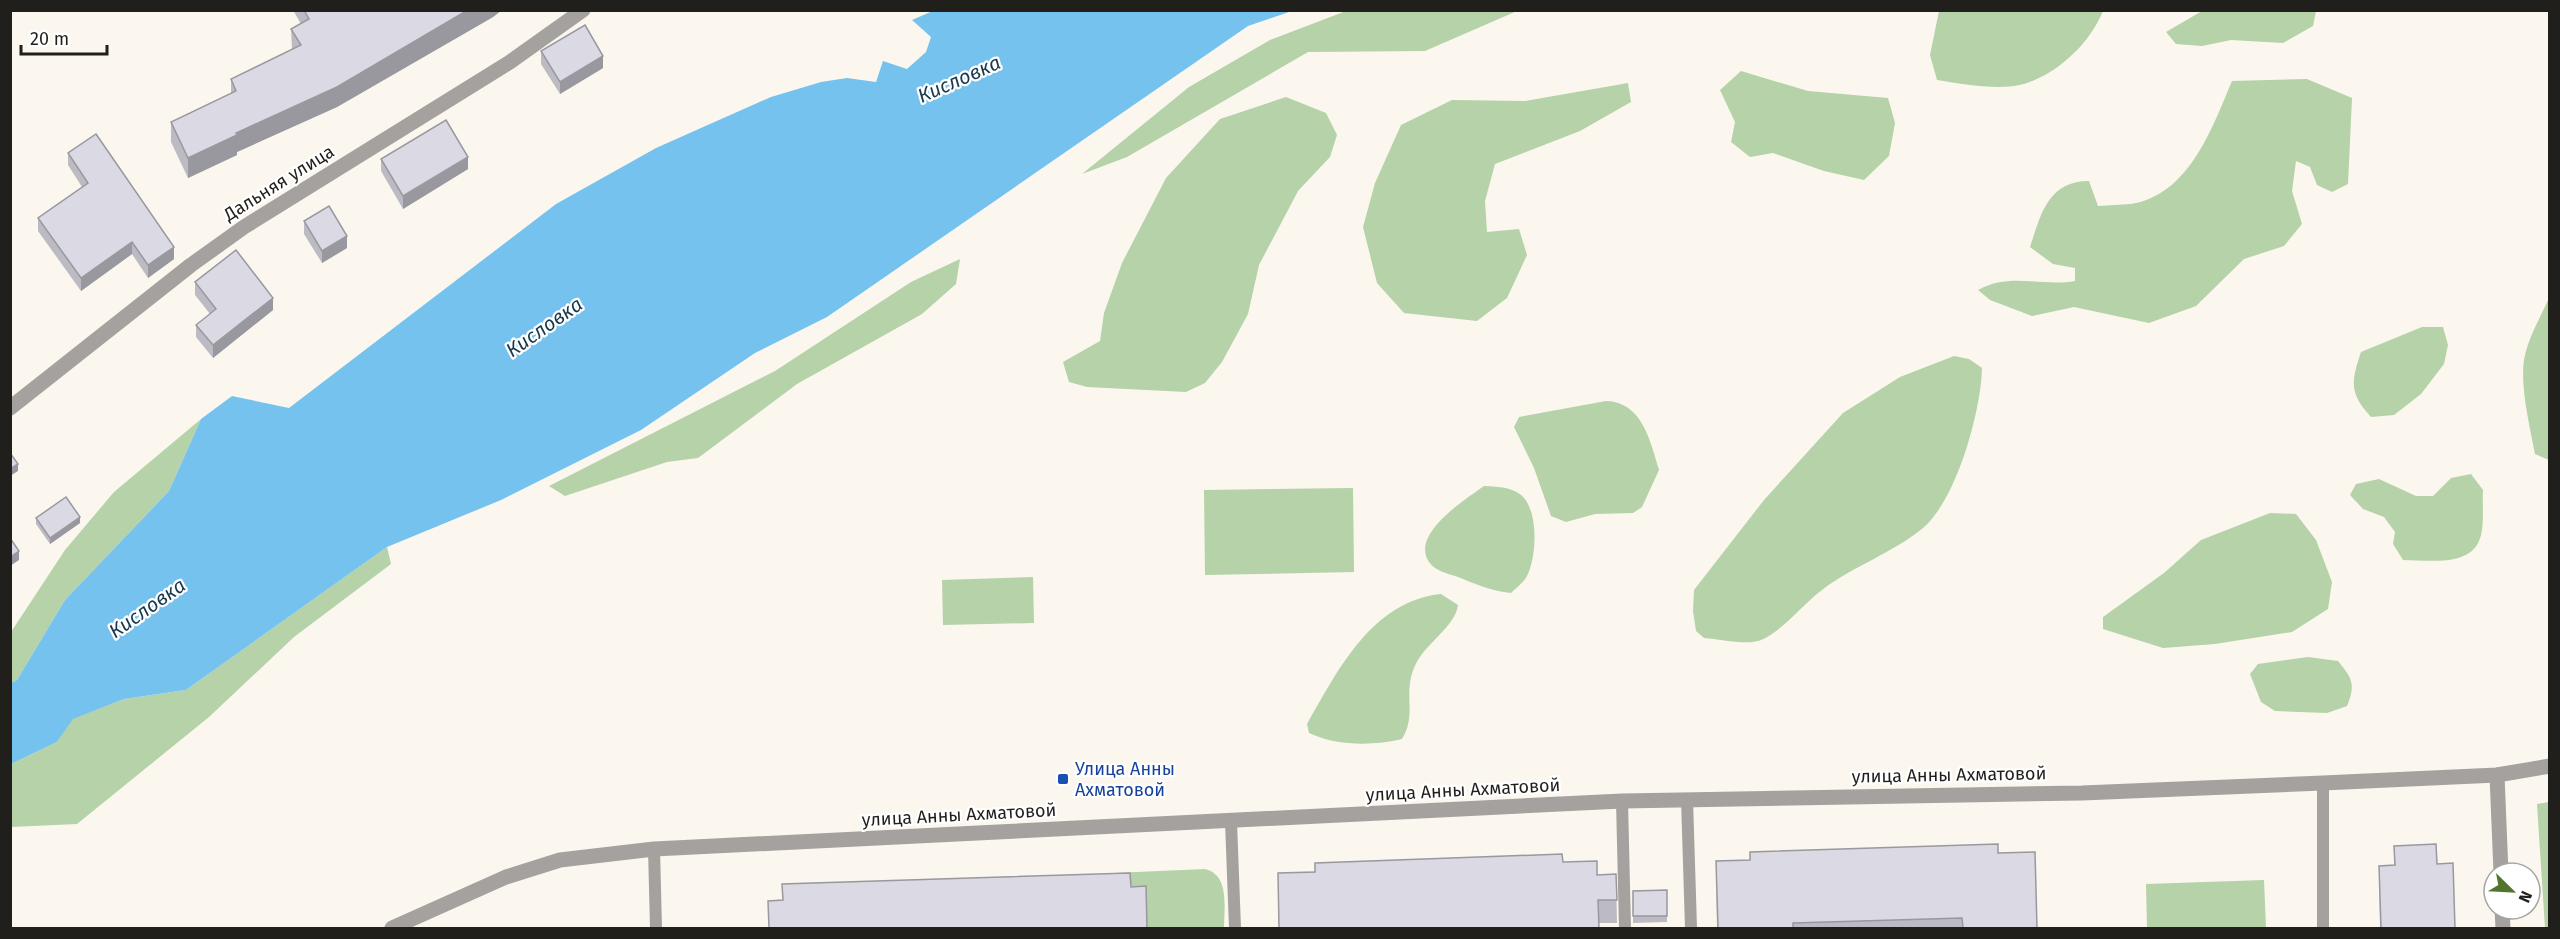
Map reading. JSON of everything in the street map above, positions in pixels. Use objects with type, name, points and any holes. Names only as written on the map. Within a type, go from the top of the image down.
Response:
[{"type":"street","name":"Дальняя улица","points":[[10,408],[244,226],[510,62],[583,10]]},
{"type":"street","name":"улица Анны Ахматовой","points":[[392,928],[506,877],[560,860],[654,849],[1622,801],[2082,793],[2323,783],[2497,775],[2550,766]]},
{"type":"street","points":[[2497,775],[2501,861]]},
{"type":"lane","points":[[2323,783],[2323,928]]},
{"type":"lane","points":[[1687,799],[1691,928]]},
{"type":"lane","points":[[1622,801],[1625,928]]},
{"type":"lane","points":[[1231,822],[1235,928]]},
{"type":"lane","points":[[654,849],[656,928]]},
{"type":"green space","points":[[1939,10],[2103,11],[2082,45],[2061,65],[2037,79],[2004,87],[1937,80],[1930,55]]},
{"type":"green space","points":[[1346,11],[1517,11],[1425,51],[1308,52],[1127,157],[1082,174],[1189,87],[1270,40]]},
{"type":"green space","points":[[2202,11],[2316,11],[2313,26],[2283,43],[2231,40],[2202,46],[2176,44],[2166,32]]},
{"type":"green space","points":[[1741,71],[1808,91],[1888,98],[1895,123],[1889,156],[1864,180],[1824,171],[1773,153],[1750,157],[1731,142],[1735,122],[1720,90]]},
{"type":"green space","points":[[2307,79],[2352,98],[2348,184],[2332,192],[2317,185],[2310,167],[2296,161],[2292,191],[2302,224],[2284,246],[2244,259],[2196,306],[2149,323],[2074,307],[2032,316],[1990,300],[1978,290],[2002,282],[2075,281],[2075,268],[2053,264],[2030,247],[2043,212],[2055,193],[2075,182],[2089,181],[2098,206],[2131,204],[2151,198],[2168,188],[2196,157],[2216,119],[2232,81]]},
{"type":"green space","points":[[1628,83],[1631,102],[1580,131],[1495,164],[1485,201],[1487,232],[1519,229],[1527,255],[1507,298],[1477,321],[1404,313],[1377,283],[1363,227],[1375,183],[1401,125],[1452,100],[1525,101]]},
{"type":"green space","points":[[1286,97],[1326,113],[1337,135],[1330,157],[1298,191],[1259,265],[1248,314],[1222,362],[1205,383],[1186,392],[1087,387],[1069,382],[1063,362],[1100,341],[1104,313],[1122,263],[1166,178],[1220,119]]},
{"type":"green space","points":[[960,259],[956,284],[922,314],[797,384],[698,458],[667,462],[565,496],[549,486],[775,371],[911,282]]},
{"type":"green space","points":[[2549,298],[2550,460],[2535,454],[2523,382],[2524,360],[2528,344]]},
{"type":"green space","points":[[2422,327],[2443,327],[2448,345],[2444,364],[2421,394],[2394,415],[2371,417],[2359,401],[2354,387],[2355,371],[2361,352]]},
{"type":"green space","points":[[1954,356],[1969,359],[1982,368],[1981,386],[1972,430],[1956,476],[1935,515],[1923,528],[1899,545],[1834,581],[1766,638],[1752,642],[1739,642],[1704,638],[1696,631],[1693,611],[1694,590],[1764,500],[1843,413],[1900,377]]},
{"type":"green space","points":[[1606,401],[1628,408],[1636,415],[1648,435],[1659,470],[1642,507],[1633,513],[1595,514],[1566,522],[1551,516],[1534,468],[1514,427],[1519,417]]},
{"type":"green space","points":[[201,419],[169,491],[65,600],[17,680],[11,683],[11,632],[65,550],[114,492]]},
{"type":"green space","points":[[2471,474],[2483,490],[2482,530],[2479,541],[2466,555],[2446,560],[2403,560],[2393,544],[2395,532],[2384,517],[2363,509],[2350,495],[2356,484],[2379,479],[2416,496],[2433,496],[2451,478]]},
{"type":"green space","points":[[1484,486],[1517,492],[1527,502],[1531,511],[1534,534],[1533,557],[1526,578],[1511,593],[1484,587],[1438,570],[1429,562],[1425,551],[1427,540],[1433,529],[1454,508]]},
{"type":"green space","points":[[1353,488],[1354,572],[1205,575],[1204,490]]},
{"type":"green space","points":[[2270,513],[2296,514],[2316,540],[2332,582],[2328,609],[2292,632],[2215,644],[2163,648],[2103,629],[2103,617],[2164,573],[2201,540]]},
{"type":"green space","points":[[387,547],[391,564],[294,637],[209,717],[77,824],[11,827],[11,764],[57,742],[72,719],[124,699],[186,690]]},
{"type":"green space","points":[[1033,577],[1034,623],[943,625],[942,580]]},
{"type":"green space","points":[[1441,594],[1458,605],[1456,613],[1414,668],[1410,687],[1409,722],[1402,739],[1355,744],[1309,733],[1307,724],[1331,682],[1360,641],[1376,624],[1395,610],[1417,599]]},
{"type":"green space","points":[[2308,657],[2338,661],[2343,667],[2352,687],[2347,706],[2327,713],[2275,711],[2261,702],[2250,674],[2258,664]]},
{"type":"green space","points":[[2549,802],[2550,928],[2545,928],[2537,804]]},
{"type":"green space","points":[[1205,869],[1213,872],[1222,885],[1225,902],[1224,928],[1146,928],[1115,896],[1114,873]]},
{"type":"green space","points":[[2264,880],[2266,928],[2147,928],[2146,884]]},
{"type":"water","name":"Кисловка","points":[[935,10],[1292,11],[1248,26],[827,317],[755,353],[641,430],[501,500],[387,547],[186,690],[124,699],[73,719],[57,742],[11,764],[11,683],[17,680],[65,600],[169,491],[201,419],[232,396],[289,408],[556,204],[656,148],[771,97],[821,82],[847,78],[876,82],[883,61],[907,69],[926,52],[931,37],[912,20]]},
{"type":"building","points":[[304,10],[468,10],[337,87],[236,133],[237,135],[188,158],[171,122],[236,91],[231,79],[301,45],[291,29],[309,19]]},
{"type":"building","points":[[585,25],[603,56],[560,82],[541,51]]},
{"type":"building","points":[[446,120],[468,157],[403,196],[381,159]]},
{"type":"building","points":[[96,134],[174,247],[148,265],[132,242],[81,278],[38,218],[88,183],[68,153]]},
{"type":"building","points":[[329,206],[347,236],[322,251],[304,221]]},
{"type":"building","points":[[236,250],[273,298],[213,345],[196,325],[216,309],[195,282]]},
{"type":"building","points":[[10,453],[18,464],[10,469]]},
{"type":"building","points":[[66,497],[80,517],[50,538],[36,518]]},
{"type":"building","points":[[10,538],[19,551],[10,557]]},
{"type":"building","points":[[1998,844],[1998,853],[2035,852],[2037,928],[1963,928],[1962,918],[1793,923],[1793,928],[1718,928],[1716,861],[1750,860],[1750,852]]},
{"type":"building","points":[[2436,844],[2437,864],[2453,863],[2455,928],[2381,928],[2379,866],[2395,865],[2394,846]]},
{"type":"building","points":[[1562,854],[1563,862],[1597,861],[1597,875],[1616,874],[1617,900],[1598,900],[1599,928],[1279,928],[1278,873],[1315,872],[1315,863]]},
{"type":"building","points":[[1130,873],[1131,887],[1146,886],[1147,928],[769,928],[768,901],[783,900],[782,884]]},
{"type":"building","points":[[1667,890],[1667,916],[1633,916],[1633,891]]},
{"type":"place","name":"Улица Анны Ахматовой","points":[[1063,779]]}]
